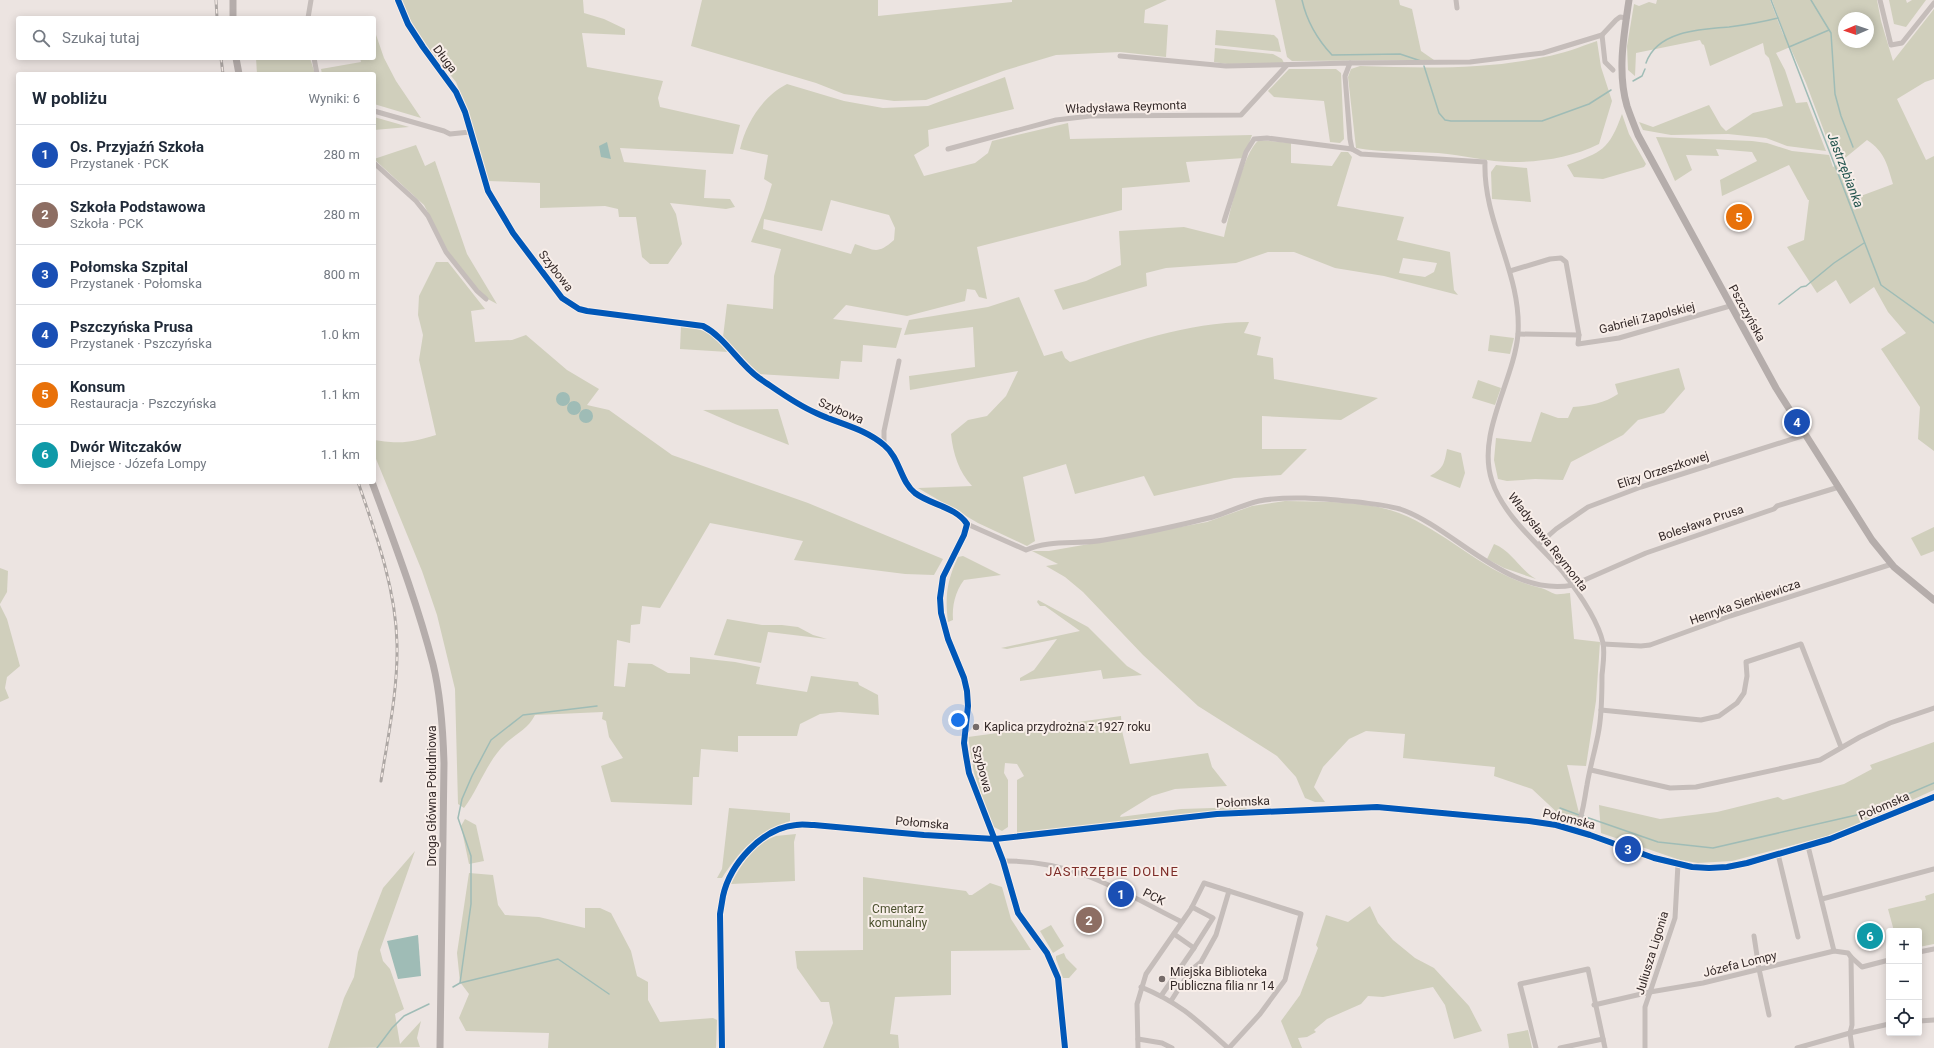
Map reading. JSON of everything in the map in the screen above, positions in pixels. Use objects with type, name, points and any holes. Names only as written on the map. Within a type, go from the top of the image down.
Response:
[{"type":"street","points":[[233,0],[233,16]]},
{"type":"street","points":[[308,16],[311,0]]},
{"type":"street","name":"Długa","points":[[398,0],[408,24],[456,92],[465,112],[470,132]]},
{"type":"street","points":[[1456,0],[1457,8]]},
{"type":"street","name":"Pszczyńska","points":[[1629,0],[1622,56],[1624,89],[1627,105],[1638,135],[1776,388],[1838,487],[1872,540],[1892,564],[1934,600]]},
{"type":"street","points":[[1880,0],[1891,45],[1902,43],[1934,3]]},
{"type":"street","points":[[1120,56],[1226,66],[1470,62],[1543,53],[1602,35],[1616,20],[1620,18],[1627,18]]},
{"type":"street","points":[[1602,35],[1605,62],[1613,70]]},
{"type":"street","points":[[236,60],[238,72]]},
{"type":"street","points":[[314,60],[317,72]]},
{"type":"street","points":[[1350,64],[1345,76],[1352,148]]},
{"type":"street","name":"Władysława Reymonta","points":[[948,149],[1063,119],[1090,116],[1241,116],[1287,65]]},
{"type":"street","points":[[376,112],[450,134],[470,132]]},
{"type":"street","name":"Szybowa","points":[[470,132],[488,191],[513,233],[562,298],[579,309],[586,311],[703,326],[714,332],[756,376],[790,399],[816,413],[852,426],[884,445],[896,460],[911,490],[964,519],[967,524],[964,535],[944,577],[940,598],[941,613],[948,639],[964,678],[967,692],[968,706],[964,743],[969,772],[1003,861],[1018,913],[1047,953],[1058,978],[1065,1048]]},
{"type":"street","name":"Władysława Reymonta","points":[[1224,221],[1246,152],[1254,139],[1267,138],[1352,148],[1360,154],[1485,162],[1487,198],[1492,220],[1510,271],[1517,312],[1518,334],[1514,358],[1492,428],[1488,456],[1492,481],[1509,511],[1573,585],[1597,627],[1603,644],[1601,710],[1582,818],[1576,830]]},
{"type":"street","points":[[376,165],[416,201],[428,216],[446,252],[477,291],[486,299]]},
{"type":"street","points":[[1510,271],[1550,259],[1561,258],[1566,262],[1579,334],[1518,334]]},
{"type":"street","name":"Gabrieli Zapolskiej","points":[[1579,334],[1578,344],[1619,338],[1730,306]]},
{"type":"street","points":[[884,445],[884,431],[899,360]]},
{"type":"street","name":"Elizy Orzeszkowej","points":[[1538,544],[1556,529],[1588,507],[1641,487],[1805,435]]},
{"type":"street","name":"Droga Główna Południowa","points":[[373,484],[419,614],[433,665],[442,720],[444,763],[440,1048]]},
{"type":"street","name":"Bolesława Prusa","points":[[967,524],[1026,550],[1045,544],[1103,540],[1173,527],[1262,501],[1328,499],[1398,509],[1418,517],[1488,563],[1506,572],[1534,583],[1559,588],[1573,585],[1646,553],[1774,509],[1777,506],[1838,487]]},
{"type":"street","name":"Henryka Sienkiewicza","points":[[1603,644],[1650,645],[1777,601],[1892,564]]},
{"type":"street","points":[[1601,710],[1701,720],[1720,716],[1737,704],[1744,693],[1747,676],[1746,662],[1801,644],[1841,747]]},
{"type":"street","points":[[1591,770],[1670,788],[1696,787],[1820,760],[1841,747],[1890,723],[1934,708]]},
{"type":"street","name":"Połomska","points":[[722,1048],[720,914],[723,895],[730,877],[743,857],[762,838],[780,829],[795,825],[814,824],[924,835],[995,838],[1217,814],[1377,808],[1529,821],[1576,830],[1654,858],[1678,864],[1692,867],[1727,867],[1808,846],[1850,832],[1934,797]]},
{"type":"street","points":[[1808,846],[1834,951],[1848,953],[1862,967],[1886,961]]},
{"type":"street","points":[[1778,854],[1798,937]]},
{"type":"street","name":"PCK","points":[[1003,861],[1025,861],[1066,868],[1108,884],[1182,922]]},
{"type":"street","name":"Juliusza Ligonia","points":[[1645,1048],[1646,1007],[1675,918],[1678,864]]},
{"type":"street","points":[[1822,899],[1934,869]]},
{"type":"street","points":[[1138,1048],[1137,1004],[1140,987],[1150,966],[1192,907],[1204,883],[1301,914],[1285,980],[1260,1014],[1228,1048],[1185,1010],[1171,1001],[1140,987]]},
{"type":"street","points":[[1171,1001],[1190,971],[1201,962],[1216,935],[1229,891]]},
{"type":"street","points":[[1161,996],[1213,918],[1192,907]]},
{"type":"street","points":[[1174,934],[1194,948]]},
{"type":"street","points":[[1754,936],[1759,969],[1769,1015]]},
{"type":"street","points":[[1922,951],[1934,948]]},
{"type":"street","name":"Józefa Lompy","points":[[1594,1006],[1650,992],[1703,983],[1834,951]]},
{"type":"street","points":[[1851,957],[1852,1025],[1850,1033],[1852,1048]]},
{"type":"street","points":[[1536,1048],[1520,984],[1588,969],[1594,1006],[1605,1048]]},
{"type":"street","points":[[1922,1021],[1934,1020]]},
{"type":"street","points":[[1797,1048],[1886,1025]]},
{"type":"street","points":[[1138,1039],[1162,1043],[1172,1048]]},
{"type":"street","points":[[1560,1048],[1603,1040]]},
{"type":"green space","points":[[401,0],[583,0],[584,13],[604,19],[625,29],[625,35],[582,33],[587,67],[663,81],[658,98],[660,107],[740,125],[733,154],[620,148],[624,162],[706,170],[704,198],[730,199],[735,207],[726,209],[670,203],[676,214],[682,244],[668,264],[650,264],[642,257],[636,217],[619,217],[618,209],[605,206],[540,208],[540,183],[488,181],[470,117],[456,82],[430,50],[412,23]]},
{"type":"green space","points":[[702,0],[878,0],[878,16],[1012,2],[1012,0],[1167,0],[1145,10],[1144,23],[1168,25],[1166,57],[1120,52],[1056,55],[1003,71],[926,100],[894,101],[844,94],[816,83],[691,46]]},
{"type":"green space","points":[[1275,0],[1399,0],[1400,5],[1412,9],[1421,51],[1434,60],[1292,61],[1287,57]]},
{"type":"green space","points":[[1657,0],[1770,0],[1783,34],[1786,38],[1772,0],[1877,0],[1881,21],[1893,61],[1934,9],[1934,79],[1925,82],[1897,99],[1926,160],[1934,156],[1934,451],[1918,439],[1920,407],[1881,349],[1906,333],[1888,312],[1874,287],[1850,304],[1836,280],[1817,293],[1787,247],[1804,240],[1809,200],[1789,165],[1722,196],[1720,180],[1757,161],[1752,152],[1716,149],[1719,156],[1686,155],[1692,170],[1675,181],[1656,137],[1767,143],[1792,151],[1829,155],[1833,167],[1839,164],[1830,147],[1806,83],[1790,47],[1776,53],[1785,70],[1796,103],[1807,102],[1826,151],[1787,146],[1766,138],[1728,134],[1671,135],[1643,130],[1639,122],[1653,127],[1709,105],[1721,126],[1726,131],[1753,113],[1783,106],[1769,58],[1765,54],[1763,43],[1710,66],[1704,45],[1700,40],[1636,53],[1635,76],[1628,70],[1627,46],[1634,4],[1639,6],[1649,2],[1656,4]],"holes":[[[1867,140],[1882,154],[1887,164],[1893,184],[1858,197],[1839,163]]]},
{"type":"green space","points":[[1889,0],[1906,0],[1907,3],[1912,0],[1926,0],[1906,27],[1894,24]]},
{"type":"green space","points":[[1216,30],[1274,35],[1278,39],[1281,52],[1215,45]]},
{"type":"green space","points":[[376,35],[384,58],[396,81],[421,118],[376,105],[376,72],[322,72],[321,69],[361,62],[360,60],[376,60]]},
{"type":"green space","points":[[1597,41],[1601,67],[1612,101],[1599,144],[1589,149],[1557,158],[1513,162],[1494,161],[1438,153],[1366,150],[1356,148],[1348,77],[1351,69],[1360,66],[1452,67],[1499,64],[1551,56]]},
{"type":"green space","points":[[1215,48],[1273,54],[1282,59],[1284,63],[1227,64],[1214,62]]},
{"type":"green space","points":[[256,60],[311,60],[314,72],[257,72]]},
{"type":"green space","points":[[1289,69],[1336,69],[1341,73],[1344,139],[1340,143],[1330,142],[1324,101],[1274,97],[1268,91]]},
{"type":"green space","points":[[1005,77],[1014,109],[928,130],[929,146],[914,155],[924,176],[975,163],[988,153],[992,141],[1068,123],[1070,139],[1252,135],[1244,158],[1186,162],[1190,182],[1122,188],[1122,210],[977,247],[987,299],[979,297],[975,290],[967,289],[965,301],[907,316],[846,305],[833,319],[902,328],[896,348],[863,345],[862,362],[841,361],[839,379],[759,374],[723,337],[727,304],[773,309],[774,276],[781,249],[751,242],[764,210],[772,184],[764,179],[768,155],[740,149],[751,120],[770,96],[787,84],[844,101],[883,108],[928,106]],"holes":[[[831,200],[889,215],[895,228],[894,240],[884,248],[876,250],[855,244],[851,254],[763,229],[764,219],[822,231]]]},
{"type":"green space","points":[[1622,114],[1629,134],[1646,164],[1644,167],[1603,179],[1574,177],[1567,165],[1589,157],[1603,148],[1613,135]]},
{"type":"green space","points":[[376,118],[409,127],[376,130]]},
{"type":"green space","points":[[1259,140],[1291,143],[1291,163],[1332,166],[1341,152],[1348,152],[1352,157],[1337,206],[1404,217],[1397,240],[1450,252],[1454,290],[1458,295],[1384,276],[1335,268],[1294,252],[1268,252],[1236,263],[1166,268],[1146,273],[1147,286],[1063,310],[1054,290],[1086,281],[1121,265],[1119,231],[1184,227],[1224,237],[1237,185],[1247,157]],"holes":[[[1403,258],[1437,263],[1434,272],[1425,277],[1399,273]]]},
{"type":"green space","points":[[416,145],[425,166],[435,161],[467,254],[497,304],[484,297],[450,255],[424,205],[376,161],[376,158]]},
{"type":"green space","points":[[1496,165],[1527,168],[1531,202],[1492,199],[1491,172]]},
{"type":"green space","points":[[436,262],[448,262],[485,309],[471,311],[475,342],[512,340],[526,335],[567,370],[599,389],[587,405],[609,410],[672,455],[808,503],[943,559],[934,575],[905,574],[794,560],[803,541],[710,523],[660,608],[642,606],[640,624],[631,625],[630,643],[617,640],[614,686],[625,687],[628,663],[652,664],[668,673],[690,674],[690,657],[735,662],[760,667],[756,684],[807,692],[811,676],[858,682],[859,685],[878,695],[879,715],[839,712],[820,714],[800,724],[797,736],[738,736],[738,752],[701,749],[699,777],[693,777],[692,805],[611,802],[601,766],[623,758],[609,737],[606,721],[602,719],[603,712],[535,715],[526,727],[499,750],[464,808],[458,804],[455,689],[437,615],[422,571],[376,459],[376,440],[405,442],[436,435],[419,360],[423,335],[418,315],[419,296]]},
{"type":"green space","points":[[1019,297],[1044,356],[1062,351],[1065,358],[1070,362],[1136,341],[1180,330],[1226,323],[1249,322],[1244,333],[1261,337],[1257,355],[1273,358],[1274,379],[1378,398],[1341,420],[1262,416],[1262,449],[1307,449],[1281,475],[1234,478],[1154,496],[1144,476],[1075,494],[1066,464],[1023,477],[1035,541],[1027,546],[978,523],[918,488],[972,486],[967,481],[957,462],[951,434],[968,420],[987,416],[1006,396],[1018,371],[910,390],[909,376],[975,367],[973,327],[904,335],[909,320],[988,307]]},
{"type":"green space","points":[[681,326],[708,333],[713,336],[728,352],[680,349]]},
{"type":"green space","points":[[1490,335],[1514,338],[1510,354],[1488,351]]},
{"type":"green space","points":[[1679,368],[1685,389],[1664,413],[1638,420],[1623,435],[1571,462],[1563,480],[1535,479],[1507,481],[1498,479],[1494,460],[1496,438],[1531,442],[1541,412],[1558,418],[1568,418],[1573,407],[1597,404],[1618,394],[1615,384]]},
{"type":"green space","points":[[1478,380],[1501,388],[1495,405],[1472,398]]},
{"type":"green space","points":[[778,409],[789,445],[703,410]]},
{"type":"green space","points":[[1447,449],[1461,453],[1465,473],[1460,488],[1430,476],[1438,471],[1443,465]]},
{"type":"green space","points":[[1285,501],[1357,504],[1399,513],[1435,531],[1484,564],[1502,574],[1555,594],[1570,593],[1574,639],[1600,642],[1596,701],[1586,766],[1567,765],[1581,821],[1562,817],[1532,789],[1494,776],[1495,767],[1403,758],[1405,734],[1366,731],[1349,739],[1323,767],[1314,787],[1325,802],[1315,802],[1305,798],[1296,777],[1277,756],[1198,706],[1143,655],[1083,592],[1065,577],[1046,566],[1058,564],[1032,551],[1049,551],[1207,522],[1252,506]]},
{"type":"green space","points":[[1934,527],[1934,551],[1921,556],[1911,538]]},
{"type":"green space","points":[[1494,544],[1506,551],[1525,571],[1536,579],[1504,568],[1487,559]]},
{"type":"green space","points":[[963,556],[1001,575],[964,580],[958,589],[955,599],[953,620],[948,622],[947,596],[949,581],[958,557]]},
{"type":"green space","points":[[0,568],[8,571],[7,592],[0,604]]},
{"type":"green space","points":[[1038,600],[1088,627],[1127,666],[1142,675],[1103,679],[1101,670],[1020,681],[1020,678],[1034,670],[1057,639],[1007,649],[1001,648],[1080,631],[1045,606],[1040,606],[1037,602]]},
{"type":"green space","points":[[0,605],[7,619],[20,666],[7,677],[5,688],[9,698],[0,702]]},
{"type":"green space","points":[[727,619],[762,625],[798,627],[813,635],[827,639],[768,632],[761,663],[714,655]]},
{"type":"green space","points":[[1121,716],[1122,731],[1130,764],[1208,753],[1212,767],[1227,786],[1175,789],[1152,796],[1120,817],[1181,809],[1245,807],[1248,810],[1017,834],[1017,780],[1024,776],[1017,764],[1005,763],[1004,773],[1008,780],[1008,827],[1002,831],[992,826],[974,773],[968,737]]},
{"type":"green space","points":[[1934,742],[1934,790],[1861,823],[1828,836],[1732,861],[1698,863],[1680,860],[1601,833],[1599,805],[1660,819],[1717,812],[1778,797],[1783,800],[1844,784],[1872,769],[1870,765]]},
{"type":"green space","points":[[729,808],[790,813],[790,821],[767,832],[750,843],[736,858],[722,878],[717,878],[722,869]]},
{"type":"green space","points":[[465,819],[476,825],[484,861],[469,864],[461,826]]},
{"type":"green space","points":[[796,834],[794,842],[795,881],[731,884],[749,855],[768,839],[776,836]]},
{"type":"green space","points":[[415,851],[380,950],[383,961],[390,969],[404,1009],[395,1014],[400,1044],[421,1021],[417,1038],[420,1047],[328,1048],[344,998],[354,977],[358,952],[383,888]]},
{"type":"green space","points":[[469,873],[493,875],[498,905],[505,915],[539,917],[585,928],[585,908],[600,908],[611,913],[631,951],[637,976],[648,982],[648,1000],[660,1022],[713,1018],[717,1020],[716,1048],[548,1048],[549,1033],[466,1031],[459,1018],[469,994],[460,982],[457,953]]},
{"type":"green space","name":"Cmentarz komunalny","points":[[863,877],[966,891],[969,895],[972,895],[990,883],[1002,887],[1011,919],[1031,950],[951,951],[951,995],[895,997],[890,1034],[898,1035],[899,1048],[823,1048],[833,1023],[829,1002],[821,1002],[797,968],[795,951],[863,950]]},
{"type":"green space","points":[[1934,893],[1934,944],[1922,946],[1922,928],[1893,928],[1888,909],[1926,900],[1925,896]]},
{"type":"green space","points":[[1370,906],[1378,923],[1393,940],[1415,958],[1434,968],[1469,1006],[1482,1031],[1454,1039],[1445,1005],[1433,987],[1383,997],[1368,996],[1361,1004],[1327,1019],[1314,1030],[1316,1032],[1307,1037],[1298,1038],[1302,1048],[1292,1048],[1281,1021],[1300,995],[1318,948],[1316,945],[1326,915],[1348,922]]},
{"type":"green space","points":[[1051,925],[1064,946],[1053,953],[1040,931]]},
{"type":"green space","points":[[1064,953],[1066,958],[1077,969],[1069,978],[1063,978],[1056,959],[1056,956]]},
{"type":"green space","points":[[1528,1030],[1532,1048],[1509,1048],[1507,1034]]},
{"type":"water","points":[[607,142],[611,159],[601,157],[599,146]]},
{"type":"water","points":[[563,392],[568,394],[570,399],[568,404],[563,406],[558,404],[556,399],[558,394]]},
{"type":"water","points":[[574,401],[579,403],[581,408],[579,413],[574,415],[569,413],[567,408],[569,403]]},
{"type":"water","points":[[586,409],[591,411],[593,416],[591,421],[586,423],[581,421],[579,416],[581,411]]},
{"type":"water","points":[[418,935],[421,976],[398,979],[387,941]]},
{"type":"waterway","points":[[1302,0],[1313,30],[1332,55],[1400,54],[1421,61]]},
{"type":"waterway","name":"Jastrzębianka","points":[[1771,0],[1881,285],[1934,323]]},
{"type":"waterway","points":[[1811,0],[1831,33],[1835,94],[1841,116],[1853,147]]},
{"type":"waterway","points":[[1646,63],[1652,52],[1669,38],[1693,31],[1729,27],[1778,18]]},
{"type":"waterway","points":[[1789,47],[1829,30]]},
{"type":"waterway","points":[[1424,66],[1439,113],[1445,120],[1451,121],[1542,121],[1589,104],[1611,90]]},
{"type":"waterway","points":[[1633,81],[1642,76],[1645,69]]},
{"type":"waterway","points":[[1779,304],[1801,287],[1806,286],[1834,263],[1864,243]]},
{"type":"waterway","points":[[460,983],[471,904],[471,856],[458,818],[462,799],[472,776],[491,740],[523,715],[597,706]]},
{"type":"waterway","points":[[1583,816],[1658,842],[1713,848],[1861,814],[1934,783]]},
{"type":"waterway","points":[[1560,808],[1579,815]]},
{"type":"waterway","points":[[453,987],[460,983],[558,959],[609,994]]},
{"type":"waterway","points":[[377,1048],[392,1028],[404,1016],[429,1004]]},
{"type":"railway","points":[[216,0],[217,16]]},
{"type":"railway","points":[[221,60],[223,72]]},
{"type":"railway","points":[[359,484],[384,562],[396,623],[396,678],[381,781]]},
{"type":"cycle path","points":[[398,0],[408,24],[456,92],[465,112],[488,191],[513,233],[562,298],[579,309],[587,311],[703,326],[718,337],[759,378],[786,397],[825,417],[860,430],[876,439],[889,450],[906,482],[915,493],[950,510],[962,518],[967,524],[964,535],[943,577],[940,598],[941,613],[948,639],[964,678],[967,691],[968,706],[964,743],[969,773],[1003,861],[1018,913],[1047,953],[1058,978],[1065,1048]]},
{"type":"cycle path","points":[[722,1048],[720,914],[723,896],[727,884],[740,860],[760,840],[783,828],[798,825],[814,825],[924,835],[995,839],[1217,814],[1377,807],[1529,821],[1556,825],[1590,835],[1654,858],[1692,867],[1709,868],[1727,867],[1747,863],[1830,839],[1934,797]]},
{"type":"place","name":"Konsum","points":[[1739,217]]},
{"type":"place","name":"Pszczyńska Prusa","points":[[1797,422]]},
{"type":"place","name":"Kaplica przydrożna z 1927 roku","points":[[976,727]]},
{"type":"place","name":"Połomska Szpital","points":[[1628,849]]},
{"type":"place","name":"Os. Przyjaźń Szkoła","points":[[1121,894]]},
{"type":"place","name":"Szkoła Podstawowa","points":[[1089,920]]},
{"type":"place","name":"Dwór Witczaków","points":[[1870,936]]},
{"type":"place","name":"Miejska Biblioteka Publiczna filia nr 14","points":[[1162,979]]},
{"type":"district","name":"JASTRZĘBIE DOLNE","points":[[1112,871]]}]
